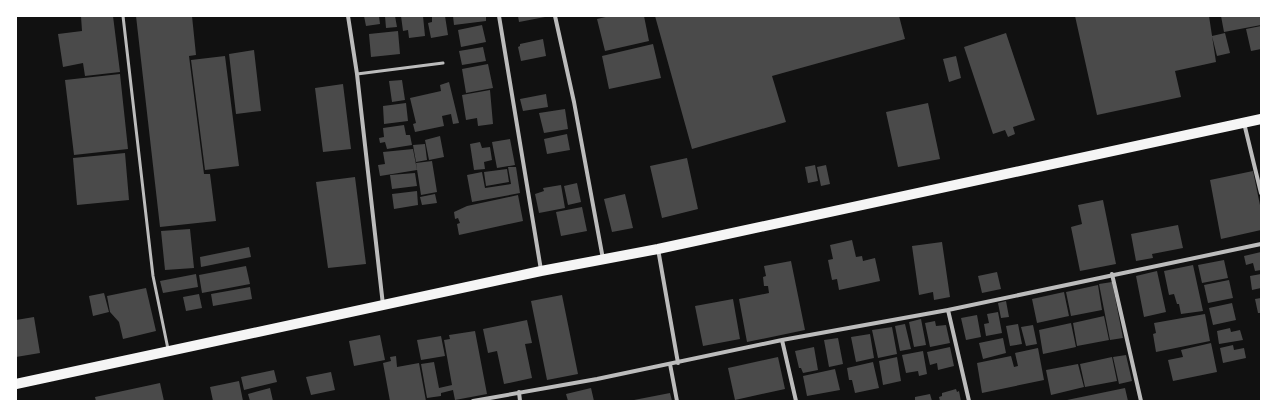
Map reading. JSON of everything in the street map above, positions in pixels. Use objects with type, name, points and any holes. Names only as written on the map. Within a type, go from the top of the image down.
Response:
[{"type":"main road","points":[[16,384],[1261,119]]},
{"type":"street","points":[[348,16],[357,74],[382,305]]},
{"type":"street","points":[[499,16],[542,271]]},
{"type":"street","points":[[555,16],[574,102],[604,260]]},
{"type":"street","points":[[1244,122],[1261,194]]},
{"type":"street","points":[[473,401],[597,379],[782,340],[948,310],[1112,274],[1261,244]]},
{"type":"street","points":[[658,248],[678,363]]},
{"type":"street","points":[[1112,274],[1141,401]]},
{"type":"street","points":[[948,310],[969,401]]},
{"type":"street","points":[[782,340],[796,401]]},
{"type":"street","points":[[670,364],[677,401]]},
{"type":"street","points":[[519,392],[520,401]]},
{"type":"lane","points":[[123,16],[153,276],[168,351]]},
{"type":"lane","points":[[357,74],[443,63]]},
{"type":"building","points":[[81,16],[113,16],[120,72],[85,76],[83,63],[63,67],[58,34],[82,31]]},
{"type":"building","points":[[136,16],[192,16],[196,55],[189,56],[204,174],[210,174],[216,221],[160,227]]},
{"type":"building","points":[[364,16],[379,16],[380,24],[366,26]]},
{"type":"building","points":[[385,16],[395,16],[397,27],[386,28]]},
{"type":"building","points":[[401,16],[423,16],[425,36],[409,38],[408,30],[403,31]]},
{"type":"building","points":[[432,16],[445,16],[448,35],[431,38],[428,23],[432,22]]},
{"type":"building","points":[[453,16],[486,16],[486,21],[454,25]]},
{"type":"building","points":[[518,16],[545,16],[545,17],[519,22]]},
{"type":"building","points":[[610,16],[644,16],[649,41],[605,51],[597,19]]},
{"type":"building","points":[[655,16],[899,16],[905,39],[772,76],[786,122],[692,149]]},
{"type":"building","points":[[1075,16],[1209,16],[1216,62],[1175,71],[1181,97],[1097,115]]},
{"type":"building","points":[[1221,16],[1261,16],[1261,25],[1224,32]]},
{"type":"building","points":[[482,25],[486,42],[461,47],[458,30]]},
{"type":"building","points":[[1261,26],[1261,49],[1251,51],[1246,29]]},
{"type":"building","points":[[398,31],[400,54],[371,57],[369,34]]},
{"type":"building","points":[[1006,33],[1035,120],[1013,127],[1015,134],[1008,137],[1005,130],[993,134],[964,47]]},
{"type":"building","points":[[1225,33],[1230,53],[1217,56],[1212,36]]},
{"type":"building","points":[[543,39],[546,56],[521,61],[518,47],[520,44]]},
{"type":"building","points":[[653,44],[661,78],[609,89],[602,56]]},
{"type":"building","points":[[483,47],[486,61],[462,65],[459,51]]},
{"type":"building","points":[[254,50],[261,111],[236,114],[229,54]]},
{"type":"building","points":[[225,56],[239,166],[205,170],[191,60]]},
{"type":"building","points":[[956,56],[961,78],[949,82],[943,59]]},
{"type":"building","points":[[488,64],[493,88],[466,93],[462,69]]},
{"type":"building","points":[[120,74],[128,149],[74,155],[65,80]]},
{"type":"building","points":[[402,80],[405,100],[392,102],[389,81]]},
{"type":"building","points":[[449,82],[459,123],[453,124],[451,114],[442,116],[444,126],[415,132],[413,124],[416,123],[410,98],[441,91],[440,85]]},
{"type":"building","points":[[343,84],[351,149],[323,152],[315,88]]},
{"type":"building","points":[[490,90],[493,124],[478,126],[477,118],[466,120],[462,95]]},
{"type":"building","points":[[546,94],[548,107],[523,111],[520,99]]},
{"type":"building","points":[[406,103],[408,121],[384,124],[383,106]]},
{"type":"building","points":[[928,103],[940,159],[898,167],[886,112]]},
{"type":"building","points":[[565,109],[568,129],[544,133],[539,113]]},
{"type":"building","points":[[404,125],[406,135],[410,135],[412,145],[387,149],[385,142],[380,143],[379,138],[384,137],[383,128]]},
{"type":"building","points":[[567,134],[570,150],[547,154],[544,139]]},
{"type":"building","points":[[440,136],[444,157],[429,160],[425,140]]},
{"type":"building","points":[[510,139],[515,165],[497,168],[492,142]]},
{"type":"building","points":[[480,142],[482,148],[490,147],[492,160],[484,162],[485,169],[474,170],[470,144]]},
{"type":"building","points":[[425,144],[427,160],[416,162],[413,145]]},
{"type":"building","points":[[413,149],[417,170],[380,176],[378,165],[385,164],[383,152]]},
{"type":"building","points":[[125,153],[129,200],[77,205],[73,158]]},
{"type":"building","points":[[687,158],[698,209],[662,218],[650,166]]},
{"type":"building","points":[[432,161],[437,192],[421,195],[416,163]]},
{"type":"building","points":[[815,165],[818,181],[808,183],[805,167]]},
{"type":"building","points":[[826,165],[830,184],[821,186],[817,167]]},
{"type":"building","points":[[508,167],[516,167],[520,193],[472,202],[467,175],[482,172],[485,188],[511,184]]},
{"type":"building","points":[[507,169],[509,182],[486,186],[484,172]]},
{"type":"building","points":[[1253,171],[1261,210],[1261,230],[1221,239],[1210,180]]},
{"type":"building","points":[[415,173],[417,186],[392,189],[390,175]]},
{"type":"building","points":[[355,177],[366,264],[328,268],[316,182]]},
{"type":"building","points":[[577,183],[581,202],[568,205],[564,186]]},
{"type":"building","points":[[561,185],[565,208],[539,213],[535,194],[544,191],[543,188]]},
{"type":"building","points":[[417,191],[418,205],[394,209],[392,194]]},
{"type":"building","points":[[435,194],[437,203],[422,205],[420,197]]},
{"type":"building","points":[[625,194],[633,228],[612,232],[604,199]]},
{"type":"building","points":[[518,195],[523,221],[459,235],[457,224],[460,223],[458,218],[455,219],[454,212],[467,206]]},
{"type":"building","points":[[1103,200],[1116,264],[1080,271],[1071,227],[1082,224],[1078,205]]},
{"type":"building","points":[[582,207],[587,231],[561,236],[556,212]]},
{"type":"building","points":[[1178,225],[1183,248],[1152,254],[1153,258],[1136,261],[1131,234]]},
{"type":"building","points":[[190,229],[194,268],[165,270],[161,231]]},
{"type":"building","points":[[852,240],[856,257],[862,256],[863,261],[875,258],[880,281],[839,290],[837,279],[832,280],[828,260],[833,259],[830,245]]},
{"type":"building","points":[[942,242],[950,297],[934,300],[933,292],[919,295],[912,246]]},
{"type":"building","points":[[249,247],[251,257],[201,267],[200,257]]},
{"type":"building","points":[[1261,252],[1261,270],[1255,271],[1253,263],[1246,265],[1244,256]]},
{"type":"building","points":[[1224,260],[1228,278],[1202,283],[1198,265]]},
{"type":"building","points":[[791,261],[805,330],[747,342],[739,299],[769,293],[768,286],[764,286],[763,277],[766,276],[764,266]]},
{"type":"building","points":[[1193,265],[1203,311],[1181,314],[1179,304],[1177,304],[1174,294],[1169,295],[1164,271]]},
{"type":"building","points":[[246,266],[250,284],[202,293],[199,275]]},
{"type":"building","points":[[1157,271],[1166,312],[1144,317],[1136,276]]},
{"type":"building","points":[[997,272],[1001,289],[982,293],[978,276]]},
{"type":"building","points":[[196,274],[198,287],[163,293],[160,281]]},
{"type":"building","points":[[1261,274],[1261,288],[1252,290],[1250,276]]},
{"type":"building","points":[[1229,280],[1233,298],[1208,303],[1204,285]]},
{"type":"building","points":[[1112,282],[1123,338],[1110,340],[1099,284]]},
{"type":"building","points":[[1098,285],[1102,310],[1071,316],[1066,292]]},
{"type":"building","points":[[250,287],[252,299],[213,306],[211,294]]},
{"type":"building","points":[[146,288],[156,331],[123,339],[119,322],[110,312],[107,296]]},
{"type":"building","points":[[1064,292],[1069,316],[1037,323],[1032,299]]},
{"type":"building","points":[[104,293],[109,312],[93,316],[89,296]]},
{"type":"building","points":[[199,294],[202,308],[186,311],[183,297]]},
{"type":"building","points":[[562,295],[578,374],[547,380],[531,301]]},
{"type":"building","points":[[1261,298],[1261,313],[1258,313],[1255,299]]},
{"type":"building","points":[[733,299],[740,339],[703,346],[695,306]]},
{"type":"building","points":[[1006,301],[1009,317],[1001,318],[998,303]]},
{"type":"building","points":[[1232,303],[1236,320],[1213,325],[1209,308]]},
{"type":"building","points":[[998,312],[1002,333],[986,336],[984,324],[989,323],[987,314]]},
{"type":"building","points":[[1205,314],[1210,341],[1156,352],[1153,334],[1156,333],[1154,323]]},
{"type":"building","points":[[977,315],[981,337],[966,340],[961,318]]},
{"type":"building","points":[[1104,316],[1109,340],[1077,346],[1073,323]]},
{"type":"building","points":[[34,317],[40,353],[16,357],[16,320]]},
{"type":"building","points":[[921,319],[926,345],[914,347],[909,322]]},
{"type":"building","points":[[527,320],[532,343],[525,344],[532,378],[504,384],[497,351],[488,353],[483,329]]},
{"type":"building","points":[[935,321],[936,326],[946,325],[950,343],[930,347],[925,323]]},
{"type":"building","points":[[1071,323],[1076,347],[1043,354],[1039,330]]},
{"type":"building","points":[[905,324],[911,349],[900,351],[895,326]]},
{"type":"building","points":[[1018,324],[1022,344],[1010,346],[1006,326]]},
{"type":"building","points":[[1033,325],[1037,344],[1026,346],[1021,327]]},
{"type":"building","points":[[892,327],[897,354],[878,358],[872,330]]},
{"type":"building","points":[[1230,328],[1231,332],[1240,330],[1243,340],[1219,344],[1217,331]]},
{"type":"building","points":[[475,331],[487,394],[455,400],[453,390],[441,393],[441,396],[427,398],[421,364],[434,362],[439,388],[452,385],[444,340],[450,339],[449,335]]},
{"type":"building","points":[[870,334],[874,358],[856,362],[851,337]]},
{"type":"building","points":[[380,335],[385,360],[354,366],[349,341]]},
{"type":"building","points":[[441,336],[445,356],[421,360],[417,340]]},
{"type":"building","points":[[838,338],[843,364],[829,367],[824,340]]},
{"type":"building","points":[[1003,338],[1006,353],[983,359],[979,343]]},
{"type":"building","points":[[1211,343],[1217,372],[1173,381],[1168,360],[1183,357],[1181,350]]},
{"type":"building","points":[[1233,345],[1234,350],[1244,348],[1246,358],[1223,363],[1220,348]]},
{"type":"building","points":[[814,347],[818,370],[803,373],[801,368],[799,368],[795,351]]},
{"type":"building","points":[[950,347],[954,366],[938,370],[937,363],[930,365],[927,352]]},
{"type":"building","points":[[1038,348],[1044,380],[982,393],[977,363],[1011,356],[1014,367],[1018,366],[1015,353]]},
{"type":"building","points":[[923,351],[927,374],[919,376],[918,371],[906,373],[902,355]]},
{"type":"building","points":[[1126,355],[1132,381],[1119,384],[1113,357]]},
{"type":"building","points":[[396,356],[397,367],[419,363],[426,401],[390,401],[383,363],[391,361],[390,357]]},
{"type":"building","points":[[778,357],[785,389],[735,400],[728,368]]},
{"type":"building","points":[[897,357],[901,381],[883,385],[879,361]]},
{"type":"building","points":[[1112,357],[1117,381],[1085,387],[1080,364]]},
{"type":"building","points":[[873,362],[879,388],[855,393],[852,380],[849,380],[847,368]]},
{"type":"building","points":[[1078,364],[1084,387],[1051,395],[1046,370]]},
{"type":"building","points":[[835,369],[840,390],[807,396],[803,376]]},
{"type":"building","points":[[274,370],[277,382],[244,390],[241,377]]},
{"type":"building","points":[[331,372],[335,390],[311,395],[306,377]]},
{"type":"building","points":[[239,381],[243,401],[213,401],[210,387]]},
{"type":"building","points":[[160,383],[164,401],[96,401],[95,397]]},
{"type":"building","points":[[270,388],[273,401],[250,401],[248,394]]},
{"type":"building","points":[[591,388],[594,401],[568,401],[566,394]]},
{"type":"building","points":[[1125,388],[1128,401],[1067,401],[1067,400]]},
{"type":"building","points":[[956,389],[957,392],[959,391],[961,401],[940,401],[939,397],[942,396],[942,393]]},
{"type":"building","points":[[670,393],[672,401],[634,401],[634,400]]},
{"type":"building","points":[[930,394],[932,401],[915,401],[915,397]]}]
